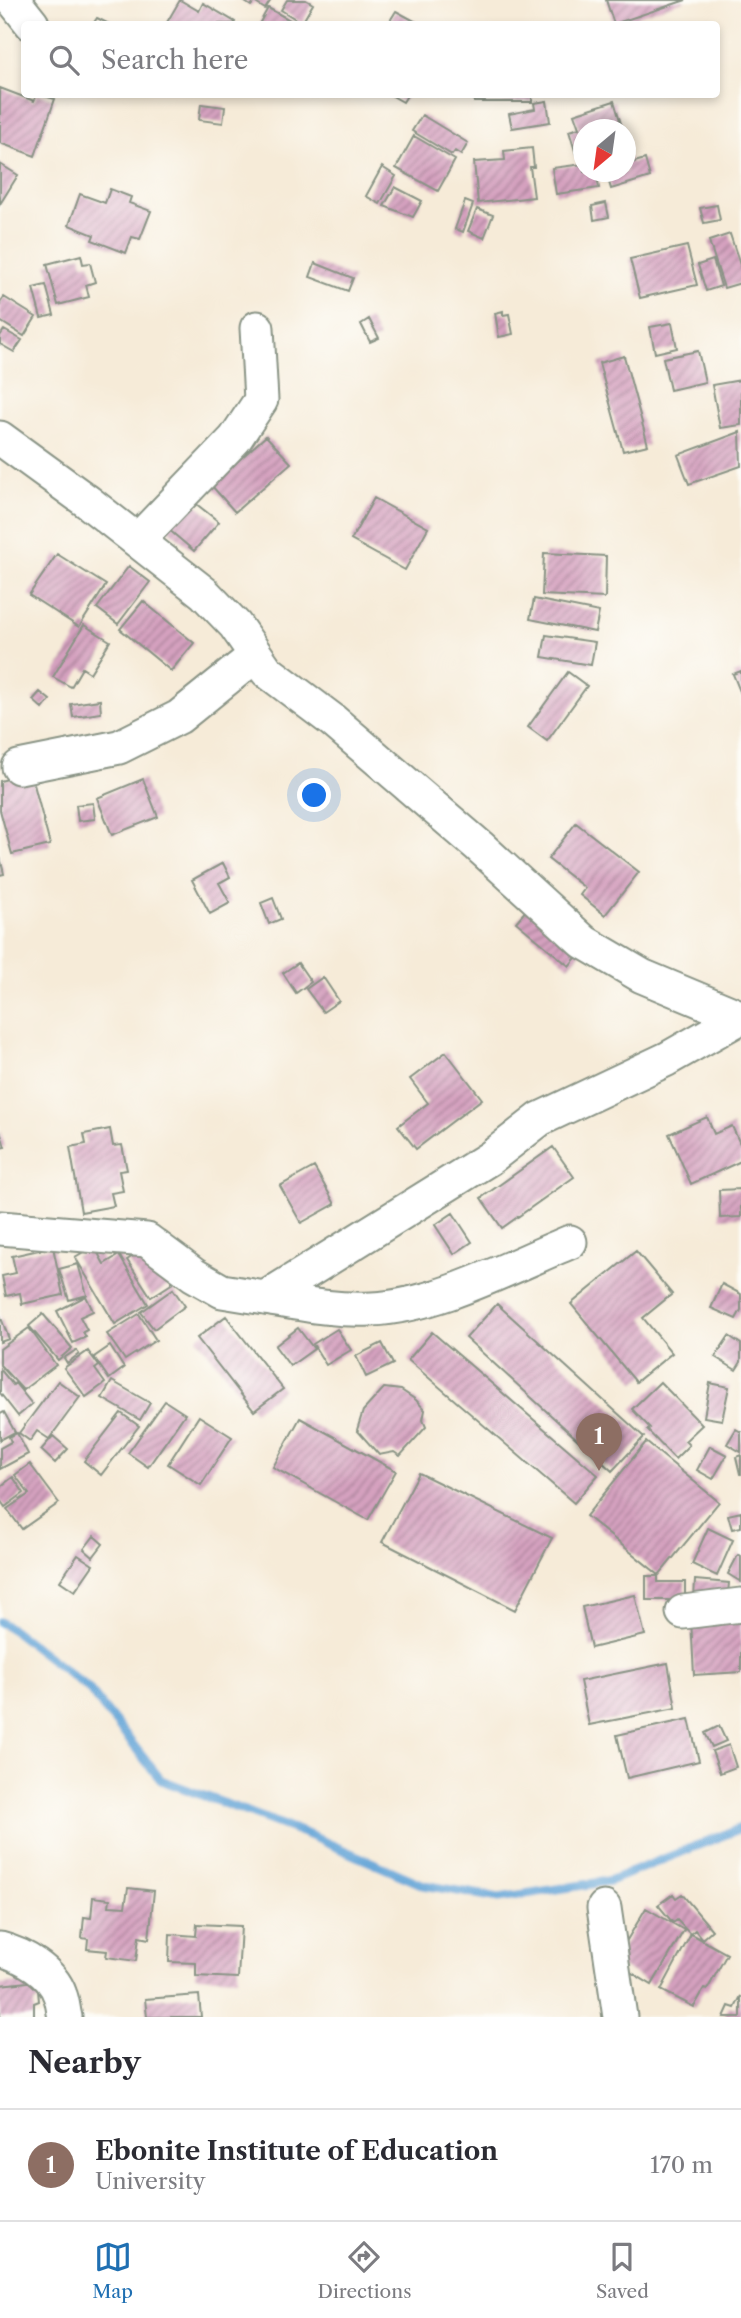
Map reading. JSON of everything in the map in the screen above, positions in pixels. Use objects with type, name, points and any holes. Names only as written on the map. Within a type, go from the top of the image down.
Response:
[{"type":"street","points":[[13,0],[30,21]]},
{"type":"street","points":[[138,540],[235,439],[261,400],[257,328]]},
{"type":"street","points":[[0,438],[138,540],[204,593],[235,625],[267,671],[332,720],[584,942],[642,976],[741,1017]]},
{"type":"street","points":[[19,767],[119,747],[179,717],[256,655]]},
{"type":"street","points":[[265,1298],[490,1158],[540,1119],[667,1059],[741,1017]]},
{"type":"street","points":[[0,1228],[147,1240],[194,1275],[222,1291],[348,1309],[375,1309],[418,1303],[570,1242]]},
{"type":"street","points":[[683,1612],[741,1605]]},
{"type":"street","points":[[604,1908],[620,2017]]},
{"type":"street","points":[[0,1949],[13,1952],[50,1977],[60,1994],[65,2017]]},
{"type":"building","points":[[180,0],[199,11],[203,3],[233,21],[168,21]]},
{"type":"building","points":[[242,0],[271,0],[265,9],[254,2],[251,6]]},
{"type":"building","points":[[287,0],[306,0],[313,4],[303,21],[281,10]]},
{"type":"building","points":[[606,0],[686,0],[623,21],[613,21]]},
{"type":"building","points":[[268,8],[292,21],[261,21]]},
{"type":"building","points":[[396,11],[414,21],[390,21]]},
{"type":"building","points":[[0,88],[34,101],[35,98],[55,99],[35,156],[0,143]]},
{"type":"building","points":[[474,98],[532,98],[532,102],[474,102]]},
{"type":"building","points":[[547,101],[550,122],[512,128],[509,114],[535,109],[534,103]]},
{"type":"building","points":[[614,101],[620,119],[576,119],[574,114]]},
{"type":"building","points":[[201,104],[225,107],[223,123],[199,120]]},
{"type":"building","points":[[422,115],[468,143],[461,155],[455,151],[452,155],[412,131]]},
{"type":"building","points":[[414,136],[455,160],[438,191],[396,168]]},
{"type":"building","points":[[532,148],[534,167],[530,167],[534,197],[478,203],[474,162],[505,160],[504,151]]},
{"type":"building","points":[[645,159],[650,177],[636,181],[636,162]]},
{"type":"building","points":[[0,164],[18,175],[0,204]]},
{"type":"building","points":[[573,165],[573,182],[598,182],[599,188],[556,194],[552,168]]},
{"type":"building","points":[[382,167],[396,176],[380,204],[366,196]]},
{"type":"building","points":[[609,182],[634,182],[611,189]]},
{"type":"building","points":[[395,187],[422,201],[413,217],[384,206]]},
{"type":"building","points":[[110,189],[131,197],[129,203],[151,211],[140,239],[132,237],[126,253],[92,240],[94,235],[69,225],[80,194],[105,203]]},
{"type":"building","points":[[465,201],[473,204],[463,232],[455,229]]},
{"type":"building","points":[[606,203],[609,217],[594,220],[592,206]]},
{"type":"building","points":[[717,205],[720,220],[704,223],[700,208]]},
{"type":"building","points":[[477,209],[493,215],[484,238],[468,231]]},
{"type":"building","points":[[730,234],[741,268],[741,283],[724,288],[709,241]]},
{"type":"building","points":[[687,246],[697,285],[640,298],[630,259]]},
{"type":"building","points":[[81,255],[83,264],[90,263],[95,282],[86,285],[89,297],[58,305],[47,264]]},
{"type":"building","points":[[713,260],[721,286],[706,291],[698,265]]},
{"type":"building","points":[[315,263],[353,278],[348,291],[310,277]]},
{"type":"building","points":[[46,285],[54,315],[41,318],[33,288]]},
{"type":"building","points":[[4,297],[36,317],[24,336],[0,321],[0,303]]},
{"type":"building","points":[[503,311],[503,315],[509,314],[513,334],[499,337],[495,313]]},
{"type":"building","points":[[369,319],[379,338],[370,342],[361,324]]},
{"type":"building","points":[[672,323],[677,348],[655,353],[650,327]]},
{"type":"building","points":[[4,330],[22,340],[14,352],[0,344],[0,336]]},
{"type":"building","points":[[698,351],[705,382],[670,390],[663,358]]},
{"type":"building","points":[[624,356],[648,445],[623,451],[599,363]]},
{"type":"building","points":[[741,380],[741,425],[720,428],[712,385]]},
{"type":"building","points":[[740,432],[741,466],[689,484],[678,455]]},
{"type":"building","points":[[266,436],[291,463],[235,512],[211,485]]},
{"type":"building","points":[[185,495],[219,522],[194,551],[161,523]]},
{"type":"building","points":[[374,498],[428,528],[405,570],[351,540]]},
{"type":"building","points":[[544,553],[606,556],[605,598],[542,595]]},
{"type":"building","points":[[57,554],[106,585],[79,627],[29,595]]},
{"type":"building","points":[[129,566],[150,582],[118,624],[97,608]]},
{"type":"building","points":[[534,599],[599,612],[595,632],[530,619]]},
{"type":"building","points":[[143,601],[194,643],[171,671],[120,629]]},
{"type":"building","points":[[84,625],[110,641],[90,673],[82,668],[71,687],[53,677]]},
{"type":"building","points":[[546,635],[595,642],[591,665],[542,657]]},
{"type":"building","points":[[741,671],[741,694],[733,674]]},
{"type":"building","points":[[568,672],[587,686],[547,741],[528,727]]},
{"type":"building","points":[[40,692],[50,700],[43,709],[33,700]]},
{"type":"building","points":[[100,700],[101,713],[73,717],[71,704]]},
{"type":"building","points":[[31,773],[50,845],[12,854],[0,810],[0,781]]},
{"type":"building","points":[[143,779],[158,817],[112,835],[97,798]]},
{"type":"building","points":[[93,803],[95,819],[78,821],[76,805]]},
{"type":"building","points":[[576,823],[639,872],[605,915],[580,895],[585,888],[548,859]]},
{"type":"building","points":[[0,857],[4,874],[0,875]]},
{"type":"building","points":[[223,863],[230,877],[219,883],[230,903],[210,914],[192,880]]},
{"type":"building","points":[[273,898],[281,919],[269,924],[261,903]]},
{"type":"building","points":[[528,908],[581,952],[569,966],[516,922]]},
{"type":"building","points":[[298,963],[311,982],[296,993],[283,973]]},
{"type":"building","points":[[323,977],[339,1001],[323,1012],[306,989]]},
{"type":"building","points":[[446,1052],[482,1099],[416,1149],[398,1126],[428,1103],[410,1079]]},
{"type":"building","points":[[707,1117],[714,1134],[732,1126],[741,1146],[741,1161],[691,1184],[669,1134]]},
{"type":"building","points":[[110,1129],[113,1146],[122,1145],[127,1170],[119,1171],[123,1191],[111,1193],[114,1206],[81,1212],[70,1147],[86,1144],[84,1134]]},
{"type":"building","points":[[0,1131],[5,1147],[0,1148]]},
{"type":"building","points":[[553,1147],[574,1177],[502,1228],[481,1198]]},
{"type":"building","points":[[314,1167],[335,1204],[301,1223],[280,1186]]},
{"type":"building","points":[[741,1189],[741,1217],[720,1218],[719,1190]]},
{"type":"building","points":[[453,1213],[472,1242],[454,1254],[435,1225]]},
{"type":"building","points":[[94,1246],[104,1264],[119,1255],[148,1304],[115,1324],[75,1257]]},
{"type":"building","points":[[149,1246],[173,1283],[151,1297],[127,1260]]},
{"type":"building","points":[[53,1247],[63,1295],[22,1304],[20,1293],[6,1296],[2,1276],[16,1273],[12,1256]]},
{"type":"building","points":[[636,1251],[672,1294],[643,1318],[672,1353],[636,1382],[571,1304]]},
{"type":"building","points":[[78,1264],[87,1295],[69,1300],[59,1269]]},
{"type":"building","points":[[722,1284],[741,1294],[741,1310],[736,1319],[711,1308]]},
{"type":"building","points":[[173,1289],[185,1306],[154,1329],[141,1312]]},
{"type":"building","points":[[86,1296],[93,1311],[80,1317],[87,1330],[83,1332],[86,1337],[73,1343],[57,1311]]},
{"type":"building","points":[[497,1304],[644,1437],[612,1471],[466,1338]]},
{"type":"building","points":[[43,1314],[72,1348],[58,1360],[29,1326]]},
{"type":"building","points":[[139,1314],[156,1340],[125,1360],[107,1334]]},
{"type":"building","points":[[0,1315],[9,1339],[0,1342]]},
{"type":"building","points":[[226,1316],[283,1389],[254,1411],[197,1338]]},
{"type":"building","points":[[29,1328],[56,1365],[23,1390],[0,1365],[0,1349]]},
{"type":"building","points":[[298,1328],[314,1349],[290,1366],[275,1346]]},
{"type":"building","points":[[337,1329],[351,1350],[326,1365],[313,1344]]},
{"type":"building","points":[[432,1332],[598,1475],[574,1503],[408,1360]]},
{"type":"building","points":[[729,1336],[741,1344],[741,1362],[736,1370],[715,1357]]},
{"type":"building","points":[[382,1343],[393,1364],[366,1377],[356,1356]]},
{"type":"building","points":[[110,1346],[124,1368],[109,1379],[94,1357]]},
{"type":"building","points":[[76,1350],[79,1354],[67,1363],[64,1358]]},
{"type":"building","points":[[88,1351],[99,1366],[95,1369],[105,1383],[86,1397],[64,1368]]},
{"type":"building","points":[[0,1369],[32,1404],[18,1416],[0,1393]]},
{"type":"building","points":[[58,1381],[80,1397],[49,1439],[37,1431],[30,1441],[19,1433]]},
{"type":"building","points":[[112,1381],[150,1403],[140,1420],[102,1398]]},
{"type":"building","points":[[660,1382],[702,1425],[685,1441],[689,1445],[675,1459],[647,1430],[650,1428],[632,1409]]},
{"type":"building","points":[[710,1383],[729,1387],[722,1420],[704,1417]]},
{"type":"building","points":[[384,1388],[401,1390],[425,1410],[423,1420],[426,1427],[400,1456],[394,1452],[379,1455],[357,1430],[363,1411]]},
{"type":"building","points":[[165,1401],[185,1414],[148,1467],[128,1453]]},
{"type":"building","points":[[4,1412],[15,1432],[0,1440],[0,1414]]},
{"type":"building","points":[[121,1413],[139,1426],[101,1475],[84,1461]]},
{"type":"building","points":[[199,1416],[232,1437],[201,1485],[168,1464]]},
{"type":"building","points":[[300,1418],[396,1471],[368,1520],[273,1467]]},
{"type":"building","points":[[736,1429],[741,1432],[741,1452],[727,1444]]},
{"type":"building","points":[[17,1433],[28,1454],[0,1469],[0,1448],[11,1442],[9,1437]]},
{"type":"building","points":[[53,1436],[68,1449],[55,1463],[41,1450]]},
{"type":"building","points":[[646,1442],[719,1502],[659,1575],[586,1516]]},
{"type":"building","points":[[710,1446],[727,1455],[713,1479],[697,1470]]},
{"type":"building","points":[[741,1455],[741,1474],[740,1474],[736,1457]]},
{"type":"building","points":[[30,1464],[59,1503],[22,1529],[7,1509],[29,1494],[15,1475]]},
{"type":"building","points":[[419,1473],[552,1538],[515,1610],[382,1542]]},
{"type":"building","points":[[13,1477],[24,1493],[5,1507],[0,1500],[0,1487]]},
{"type":"building","points":[[741,1512],[741,1527],[732,1529],[728,1515]]},
{"type":"building","points":[[708,1528],[733,1540],[717,1576],[692,1564]]},
{"type":"building","points":[[94,1536],[103,1544],[93,1557],[84,1549]]},
{"type":"building","points":[[78,1555],[93,1565],[75,1591],[60,1581]]},
{"type":"building","points":[[738,1555],[741,1556],[741,1582],[728,1574]]},
{"type":"building","points":[[646,1576],[658,1576],[658,1582],[685,1582],[685,1600],[646,1600]]},
{"type":"building","points":[[695,1580],[729,1583],[727,1602],[694,1600]]},
{"type":"building","points":[[635,1595],[645,1635],[591,1648],[582,1607]]},
{"type":"building","points":[[741,1616],[741,1672],[694,1675],[691,1619]]},
{"type":"building","points":[[668,1663],[676,1708],[589,1725],[580,1681]]},
{"type":"building","points":[[689,1719],[699,1761],[627,1778],[617,1735]]},
{"type":"building","points":[[719,1726],[726,1741],[712,1747],[705,1733]]},
{"type":"building","points":[[729,1745],[736,1767],[720,1773],[712,1751]]},
{"type":"building","points":[[128,1888],[154,1891],[149,1939],[139,1937],[136,1961],[106,1957],[107,1951],[87,1949],[88,1939],[82,1938],[84,1917],[91,1918],[93,1897],[110,1899],[109,1906],[125,1907]]},
{"type":"building","points":[[673,1894],[676,1898],[682,1894],[712,1930],[702,1939],[695,1930],[690,1934],[677,1920],[673,1923],[658,1905]]},
{"type":"building","points":[[646,1908],[684,1930],[652,1985],[614,1962]]},
{"type":"building","points":[[197,1924],[241,1926],[238,1978],[196,1976],[196,1963],[169,1962],[170,1934],[196,1936]]},
{"type":"building","points":[[691,1934],[727,1954],[694,2007],[661,1990]]},
{"type":"building","points":[[37,1981],[39,2001],[34,2003],[34,2017],[0,2017],[0,1985]]},
{"type":"building","points":[[199,1995],[201,2017],[147,2017],[145,1999]]},
{"type":"building","points":[[741,1996],[741,2017],[724,2017],[729,2006],[735,2008]]},
{"type":"waterway","points":[[0,1622],[88,1688],[161,1780],[304,1833],[424,1885],[499,1898],[609,1881],[741,1828]]},
{"type":"place","name":"Ebonite Institute of Education","points":[[599,1471]]}]
